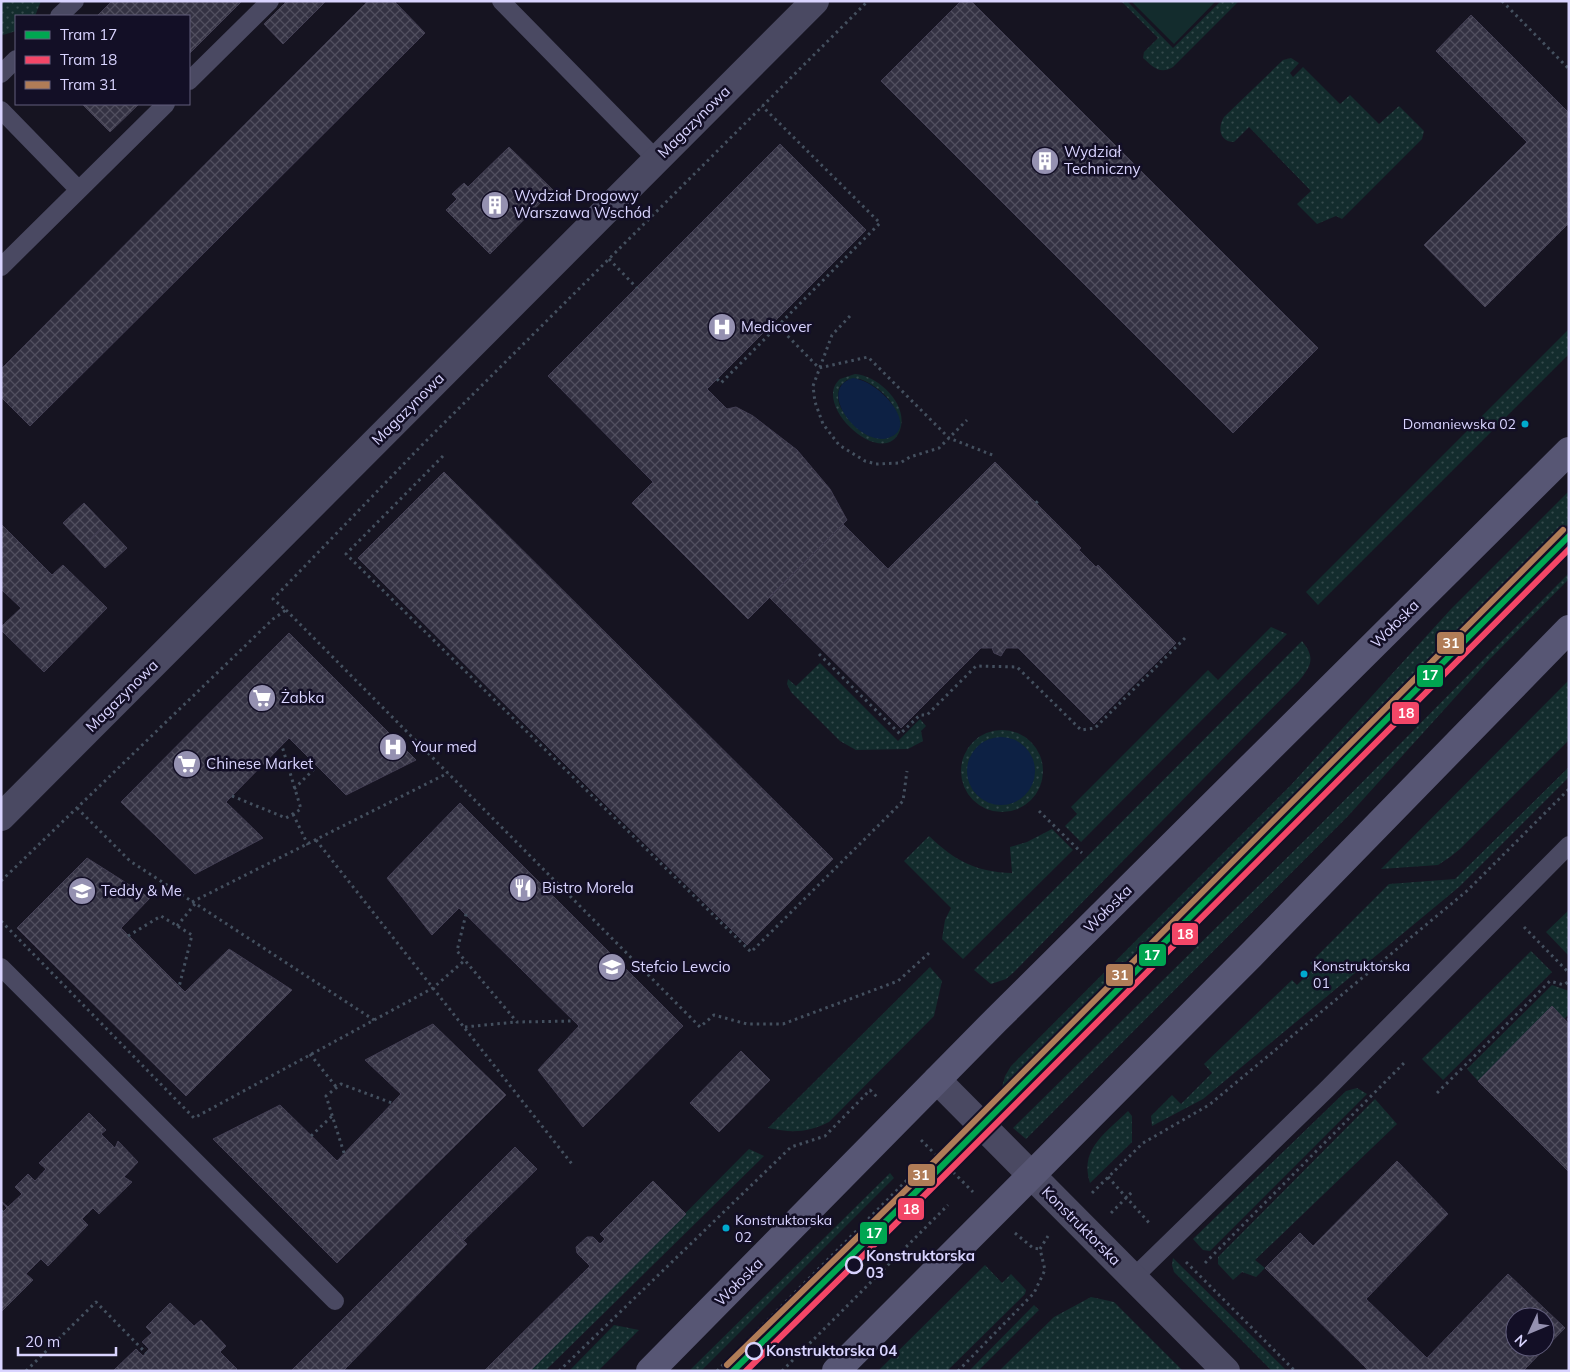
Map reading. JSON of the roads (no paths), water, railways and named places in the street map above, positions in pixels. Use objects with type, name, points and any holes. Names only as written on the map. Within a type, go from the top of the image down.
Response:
[{"type":"main road","name":"Wołoska","points":[[650,1371],[937,1080],[1569,451]]},
{"type":"main road","points":[[836,1371],[1251,955],[1569,629]]},
{"type":"street","name":"Magazynowa","points":[[1,817],[815,1]]},
{"type":"street","name":"Konstruktorska","points":[[937,1080],[1226,1371]]},
{"type":"lane","points":[[60,15],[74,1]]},
{"type":"lane","points":[[190,80],[270,1]]},
{"type":"lane","points":[[501,1],[657,160]]},
{"type":"lane","points":[[2,72],[15,60]]},
{"type":"lane","points":[[1,267],[165,105]]},
{"type":"lane","points":[[1,110],[79,190]]},
{"type":"lane","points":[[1133,1278],[1569,845]]},
{"type":"lane","points":[[1,968],[335,1301]]},
{"type":"water","points":[[853,378],[864,381],[874,387],[893,405],[899,415],[900,425],[897,433],[888,438],[877,438],[865,434],[845,416],[838,393],[842,384]]},
{"type":"water","points":[[994,737],[1008,737],[1020,742],[1030,752],[1035,764],[1035,778],[1030,790],[1020,800],[1008,805],[994,805],[982,800],[972,790],[967,778],[967,764],[972,752],[982,742]]},
{"type":"tram line","name":"31","points":[[727,1365],[919,1177],[1563,530]]},
{"type":"tram line","name":"17","points":[[733,1371],[925,1183],[1569,536]]},
{"type":"tram line","name":"18","points":[[746,1371],[931,1189],[1569,549]]},
{"type":"place","name":"Wydział Techniczny","points":[[1045,161]]},
{"type":"place","name":"Wydział Drogowy Warszawa Wschód","points":[[495,205]]},
{"type":"place","name":"Medicover","points":[[722,327]]},
{"type":"place","name":"Domaniewska 02","points":[[1525,424]]},
{"type":"place","name":"Żabka","points":[[262,698]]},
{"type":"place","name":"Your med","points":[[393,747]]},
{"type":"place","name":"Chinese Market","points":[[187,764]]},
{"type":"place","name":"Bistro Morela","points":[[523,888]]},
{"type":"place","name":"Teddy & Me","points":[[82,891]]},
{"type":"place","name":"Stefcio Lewcio","points":[[612,967]]},
{"type":"place","name":"Konstruktorska 01","points":[[1304,974]]},
{"type":"place","name":"Konstruktorska 02","points":[[726,1228]]},
{"type":"place","name":"Konstruktorska 03","points":[[854,1265]]},
{"type":"place","name":"Konstruktorska 04","points":[[754,1351]]}]
